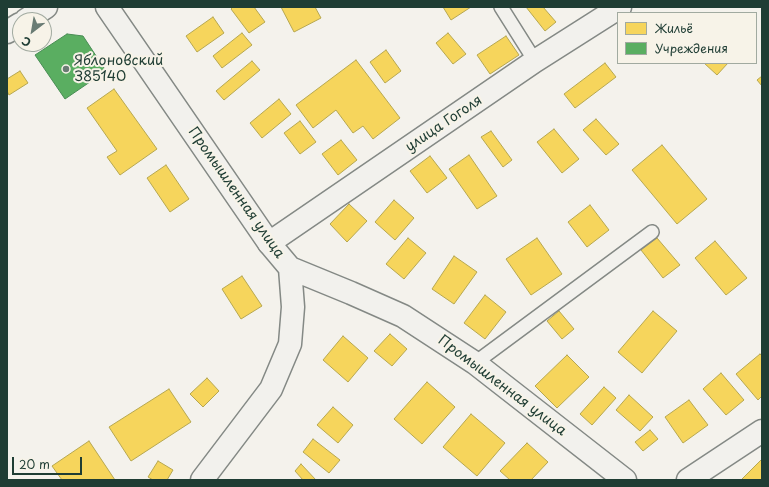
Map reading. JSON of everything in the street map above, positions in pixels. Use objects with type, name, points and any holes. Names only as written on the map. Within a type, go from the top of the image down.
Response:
[{"type":"street","name":"Промышленная улица","points":[[107,7],[269,243],[290,268],[403,316],[475,363],[625,480]]},
{"type":"street","name":"улица Гоголя","points":[[269,243],[535,61],[620,7]]},
{"type":"street","points":[[206,478],[271,389],[290,344],[293,307],[290,268]]},
{"type":"street","points":[[688,480],[762,431]]},
{"type":"lane","points":[[500,7],[535,61]]},
{"type":"lane","points":[[475,363],[652,232]]},
{"type":"building: Жильё","points":[[233,7],[254,7],[265,22],[249,33],[231,9]]},
{"type":"building: Жильё","points":[[281,7],[315,7],[321,18],[294,32]]},
{"type":"building: Жильё","points":[[443,7],[471,7],[451,20]]},
{"type":"building: Жильё","points":[[526,7],[543,7],[556,22],[545,31]]},
{"type":"building: Жильё","points":[[213,17],[224,33],[197,52],[186,36]]},
{"type":"building: Жильё","points":[[242,33],[252,45],[222,68],[213,56]]},
{"type":"building: Жильё","points":[[448,33],[466,54],[453,64],[436,43]]},
{"type":"building: Жильё","points":[[506,36],[519,55],[490,74],[477,55]]},
{"type":"building: Жильё","points":[[386,50],[401,71],[385,83],[370,62]]},
{"type":"building: Жильё","points":[[356,60],[400,118],[373,139],[363,126],[353,133],[336,110],[313,128],[296,105]]},
{"type":"building: Жильё","points":[[252,61],[260,70],[224,100],[216,91]]},
{"type":"building: Жильё","points":[[605,63],[616,77],[575,108],[564,94]]},
{"type":"building: Жильё","points":[[705,64],[727,64],[717,75]]},
{"type":"building: Жильё","points":[[20,71],[28,83],[9,95],[7,91],[7,79]]},
{"type":"building: Жильё","points":[[762,76],[762,86],[757,80]]},
{"type":"building: Жильё","points":[[114,89],[157,149],[120,175],[107,157],[117,151],[87,108]]},
{"type":"building: Жильё","points":[[279,99],[291,114],[262,138],[250,123]]},
{"type":"building: Жильё","points":[[596,119],[619,144],[606,155],[583,130]]},
{"type":"building: Жильё","points":[[300,121],[316,142],[300,154],[284,133]]},
{"type":"building: Жильё","points":[[554,129],[579,159],[562,173],[537,142]]},
{"type":"building: Жильё","points":[[491,131],[512,160],[503,167],[481,137]]},
{"type":"building: Жильё","points":[[341,140],[357,160],[338,175],[322,154]]},
{"type":"building: Жильё","points":[[662,145],[707,199],[677,224],[632,170]]},
{"type":"building: Жильё","points":[[469,155],[497,196],[477,209],[449,169]]},
{"type":"building: Жильё","points":[[430,156],[447,178],[427,193],[410,171]]},
{"type":"building: Жильё","points":[[166,165],[189,199],[170,212],[147,178]]},
{"type":"building: Жильё","points":[[394,200],[414,218],[395,240],[375,222]]},
{"type":"building: Жильё","points":[[349,204],[367,221],[347,242],[330,224]]},
{"type":"building: Жильё","points":[[590,205],[609,230],[587,247],[568,222]]},
{"type":"building: Жильё","points":[[408,238],[426,253],[404,279],[386,264]]},
{"type":"building: Жильё","points":[[537,238],[562,274],[531,295],[506,259]]},
{"type":"building: Жильё","points":[[657,238],[680,265],[663,278],[641,250]]},
{"type":"building: Жильё","points":[[715,241],[747,278],[726,295],[695,258]]},
{"type":"building: Жильё","points":[[454,256],[477,272],[454,304],[432,289]]},
{"type":"building: Жильё","points":[[242,276],[262,306],[241,319],[222,289]]},
{"type":"building: Жильё","points":[[485,295],[506,312],[485,339],[464,323]]},
{"type":"building: Жильё","points":[[559,311],[574,329],[562,339],[547,321]]},
{"type":"building: Жильё","points":[[653,311],[677,331],[642,373],[618,352]]},
{"type":"building: Жильё","points":[[390,334],[407,349],[392,366],[374,351]]},
{"type":"building: Жильё","points":[[343,336],[368,358],[348,382],[323,360]]},
{"type":"building: Жильё","points":[[760,354],[762,356],[762,396],[758,400],[736,374]]},
{"type":"building: Жильё","points":[[567,355],[589,377],[557,408],[535,386]]},
{"type":"building: Жильё","points":[[721,373],[744,400],[726,415],[703,389]]},
{"type":"building: Жильё","points":[[207,378],[219,391],[203,407],[190,394]]},
{"type":"building: Жильё","points":[[427,382],[455,407],[422,444],[394,419]]},
{"type":"building: Жильё","points":[[604,387],[616,398],[592,425],[580,414]]},
{"type":"building: Жильё","points":[[169,389],[191,422],[131,461],[109,427]]},
{"type":"building: Жильё","points":[[629,395],[653,417],[640,431],[616,410]]},
{"type":"building: Жильё","points":[[689,400],[708,425],[683,443],[665,417]]},
{"type":"building: Жильё","points":[[333,407],[353,425],[338,443],[317,425]]},
{"type":"building: Жильё","points":[[471,414],[505,443],[477,476],[443,447]]},
{"type":"building: Жильё","points":[[650,430],[658,439],[643,451],[635,442]]},
{"type":"building: Жильё","points":[[313,439],[340,460],[329,473],[303,452]]},
{"type":"building: Жильё","points":[[89,441],[115,480],[62,480],[52,466]]},
{"type":"building: Жильё","points":[[527,443],[548,462],[531,480],[510,480],[500,471]]},
{"type":"building: Жильё","points":[[762,459],[762,480],[742,480],[742,479]]},
{"type":"building: Жильё","points":[[158,461],[173,470],[167,480],[153,480],[148,477]]},
{"type":"building: Жильё","points":[[301,464],[316,480],[303,480],[295,471]]},
{"type":"building: Учреждения","points":[[67,34],[83,36],[106,71],[65,99],[35,55],[40,52],[52,52],[52,44]]},
{"type":"place","name":"Яблоновский 385140","points":[[66,69]]}]
